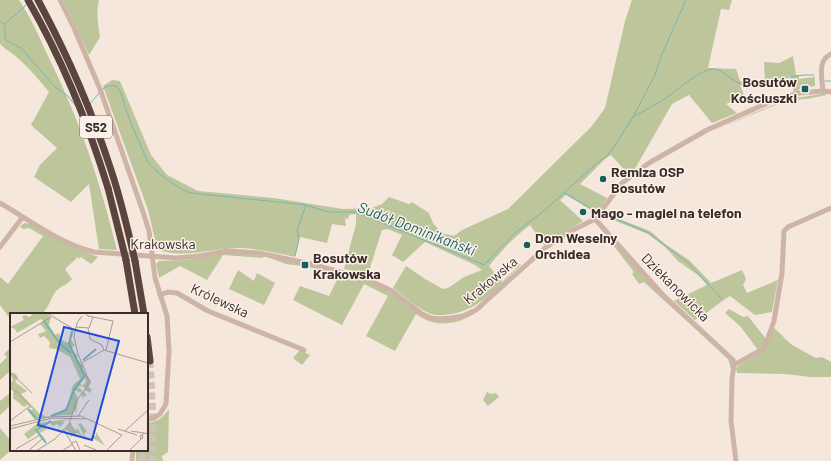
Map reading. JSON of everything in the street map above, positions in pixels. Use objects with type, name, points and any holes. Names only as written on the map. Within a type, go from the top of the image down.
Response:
[{"type":"highway","name":"S52","points":[[28,0],[57,57],[87,128],[112,202],[126,260],[135,313]]},
{"type":"highway","name":"S52","points":[[38,0],[67,57],[94,121],[119,195],[135,261],[144,313]]},
{"type":"highway","points":[[148,345],[150,361]]},
{"type":"street","points":[[60,0],[74,28],[103,96],[148,227],[151,257],[160,295],[167,316],[169,332],[165,407],[162,412],[154,418],[148,419]]},
{"type":"street","points":[[823,91],[822,63],[824,58],[831,54]]},
{"type":"street","name":"Krakowska","points":[[1,204],[22,218],[60,239],[83,249],[99,253],[151,257],[186,258],[228,251],[250,252],[278,257],[369,280],[392,291],[427,316],[435,319],[445,319],[463,316],[476,310],[546,248],[567,233],[595,219],[622,182],[642,167],[674,148],[722,123],[776,100],[799,94],[823,91],[831,92]]},
{"type":"street","points":[[736,461],[730,401],[734,365],[763,349],[768,338],[774,321],[782,273],[784,231],[788,227],[831,208]]},
{"type":"street","points":[[0,247],[22,218]]},
{"type":"street","name":"Dziekanowicka","points":[[595,219],[663,295],[733,360],[734,365]]},
{"type":"street","name":"Królewska","points":[[160,295],[168,292],[177,293],[208,310],[304,350]]},
{"type":"street","points":[[132,461],[133,451]]},
{"type":"green space","points":[[0,0],[19,0],[34,26],[69,102],[88,150],[117,250],[99,249],[89,184],[71,202],[34,177],[40,165],[57,148],[31,125],[49,92],[18,58],[0,44]]},
{"type":"green space","points":[[63,0],[99,0],[97,14],[100,37],[89,55]]},
{"type":"green space","points":[[632,0],[732,0],[729,10],[721,9],[708,68],[736,69],[740,81],[753,83],[765,82],[740,85],[744,95],[726,104],[737,113],[712,123],[689,95],[672,104],[636,167],[629,175],[611,155],[580,184],[607,198],[596,213],[566,195],[560,200],[583,221],[544,245],[530,225],[508,244],[489,266],[502,282],[520,264],[521,265],[490,295],[472,307],[452,314],[436,315],[426,312],[393,288],[406,266],[443,289],[448,288],[464,277],[482,270],[475,265],[425,242],[403,262],[392,255],[402,235],[388,229],[382,230],[368,274],[344,269],[356,224],[356,214],[349,215],[348,219],[345,218],[346,226],[332,224],[327,243],[300,237],[295,257],[262,250],[241,248],[175,253],[165,252],[157,248],[148,210],[103,86],[112,80],[120,81],[151,155],[167,175],[198,191],[274,198],[343,209],[372,208],[382,204],[389,197],[409,204],[412,202],[429,213],[433,223],[441,233],[454,236],[462,230],[508,209],[592,126],[605,108],[625,21]]},
{"type":"green space","points":[[793,56],[796,75],[799,75],[799,79],[815,77],[815,86],[801,88],[794,93],[790,76],[765,81],[764,62],[779,63]]},
{"type":"green space","points":[[826,93],[826,95],[783,102],[709,132],[785,100]]},
{"type":"green space","points":[[609,215],[650,231],[665,244],[689,260],[711,283],[742,270],[746,279],[743,285],[747,293],[778,280],[772,312],[755,315],[730,296],[695,320],[674,301],[707,285],[699,276],[678,261],[665,247],[648,234],[608,218]]},
{"type":"green space","points":[[25,223],[30,224],[64,243],[98,257],[91,264],[81,257],[79,259],[78,257],[65,269],[72,279],[56,291],[43,313],[13,312],[8,316],[0,305],[0,277],[8,284],[43,236],[29,228],[23,229],[20,226]]},
{"type":"green space","points":[[606,236],[732,361],[731,369],[728,359],[644,282],[639,284],[632,274],[634,272]]},
{"type":"green space","points":[[228,252],[264,256],[263,258],[223,255],[207,280],[180,266],[159,278],[156,264],[159,261],[187,260]]},
{"type":"green space","points":[[270,257],[312,266],[378,285],[432,320],[476,312],[485,306],[469,317],[452,323],[434,322],[416,314],[395,351],[366,336],[388,296],[364,284],[342,325],[293,300],[300,286],[329,296],[339,276],[309,267],[286,264]]},
{"type":"green space","points":[[238,270],[254,281],[257,273],[275,283],[264,305],[229,289]]},
{"type":"green space","points":[[729,309],[743,317],[748,316],[766,339],[763,346],[758,350],[740,326],[725,313]]},
{"type":"green space","points":[[774,328],[792,345],[816,358],[822,357],[831,362],[831,377],[737,373],[736,368],[760,353]]},
{"type":"green space","points":[[10,348],[10,371],[0,380],[0,364],[7,357],[4,354]]},
{"type":"green space","points":[[300,350],[310,355],[302,365],[293,358]]},
{"type":"green space","points":[[487,392],[491,394],[496,393],[499,397],[488,406],[483,400]]},
{"type":"green space","points":[[10,393],[10,406],[0,415],[0,401]]},
{"type":"green space","points":[[169,409],[168,452],[162,456],[163,461],[136,461],[136,451],[148,451],[148,422],[154,422],[165,415]]},
{"type":"green space","points":[[0,428],[10,440],[10,451],[0,460]]},
{"type":"waterway","name":"Sudół Dominikański","points":[[103,89],[110,86],[117,87],[119,89],[139,143],[148,162],[168,180],[187,192],[306,205],[328,212],[356,212],[484,265],[515,233],[544,211],[612,150],[633,117],[654,77],[662,54],[686,0]]},
{"type":"waterway","points":[[4,24],[27,4]]},
{"type":"waterway","name":"Sudół Dominikański","points":[[0,21],[5,26],[5,38],[7,41],[21,48],[55,87],[68,96],[75,105]]},
{"type":"waterway","name":"Sudół Dominikański","points":[[633,117],[654,106],[690,80],[709,70],[718,70],[736,82],[746,86],[797,76],[814,75]]},
{"type":"waterway","name":"Sudół Dominikański","points":[[825,81],[831,81]]},
{"type":"waterway","name":"Sudół Dominikański","points":[[90,104],[99,93]]},
{"type":"waterway","points":[[565,193],[597,212]]},
{"type":"waterway","points":[[295,256],[299,239],[297,230],[306,205]]},
{"type":"waterway","points":[[609,216],[649,233],[687,262],[722,299]]},
{"type":"tunnel","points":[[150,361],[153,419],[152,461]]},
{"type":"tunnel","points":[[142,461],[143,451]]},
{"type":"place","name":"Bosutów Kościuszki","points":[[805,89]]},
{"type":"place","name":"Remiza OSP Bosutów","points":[[603,179]]},
{"type":"place","name":"Mago - magiel na telefon","points":[[583,212]]},
{"type":"place","name":"Dom Weselny Orchidea","points":[[527,245]]},
{"type":"place","name":"Bosutów Krakowska","points":[[305,265]]}]
